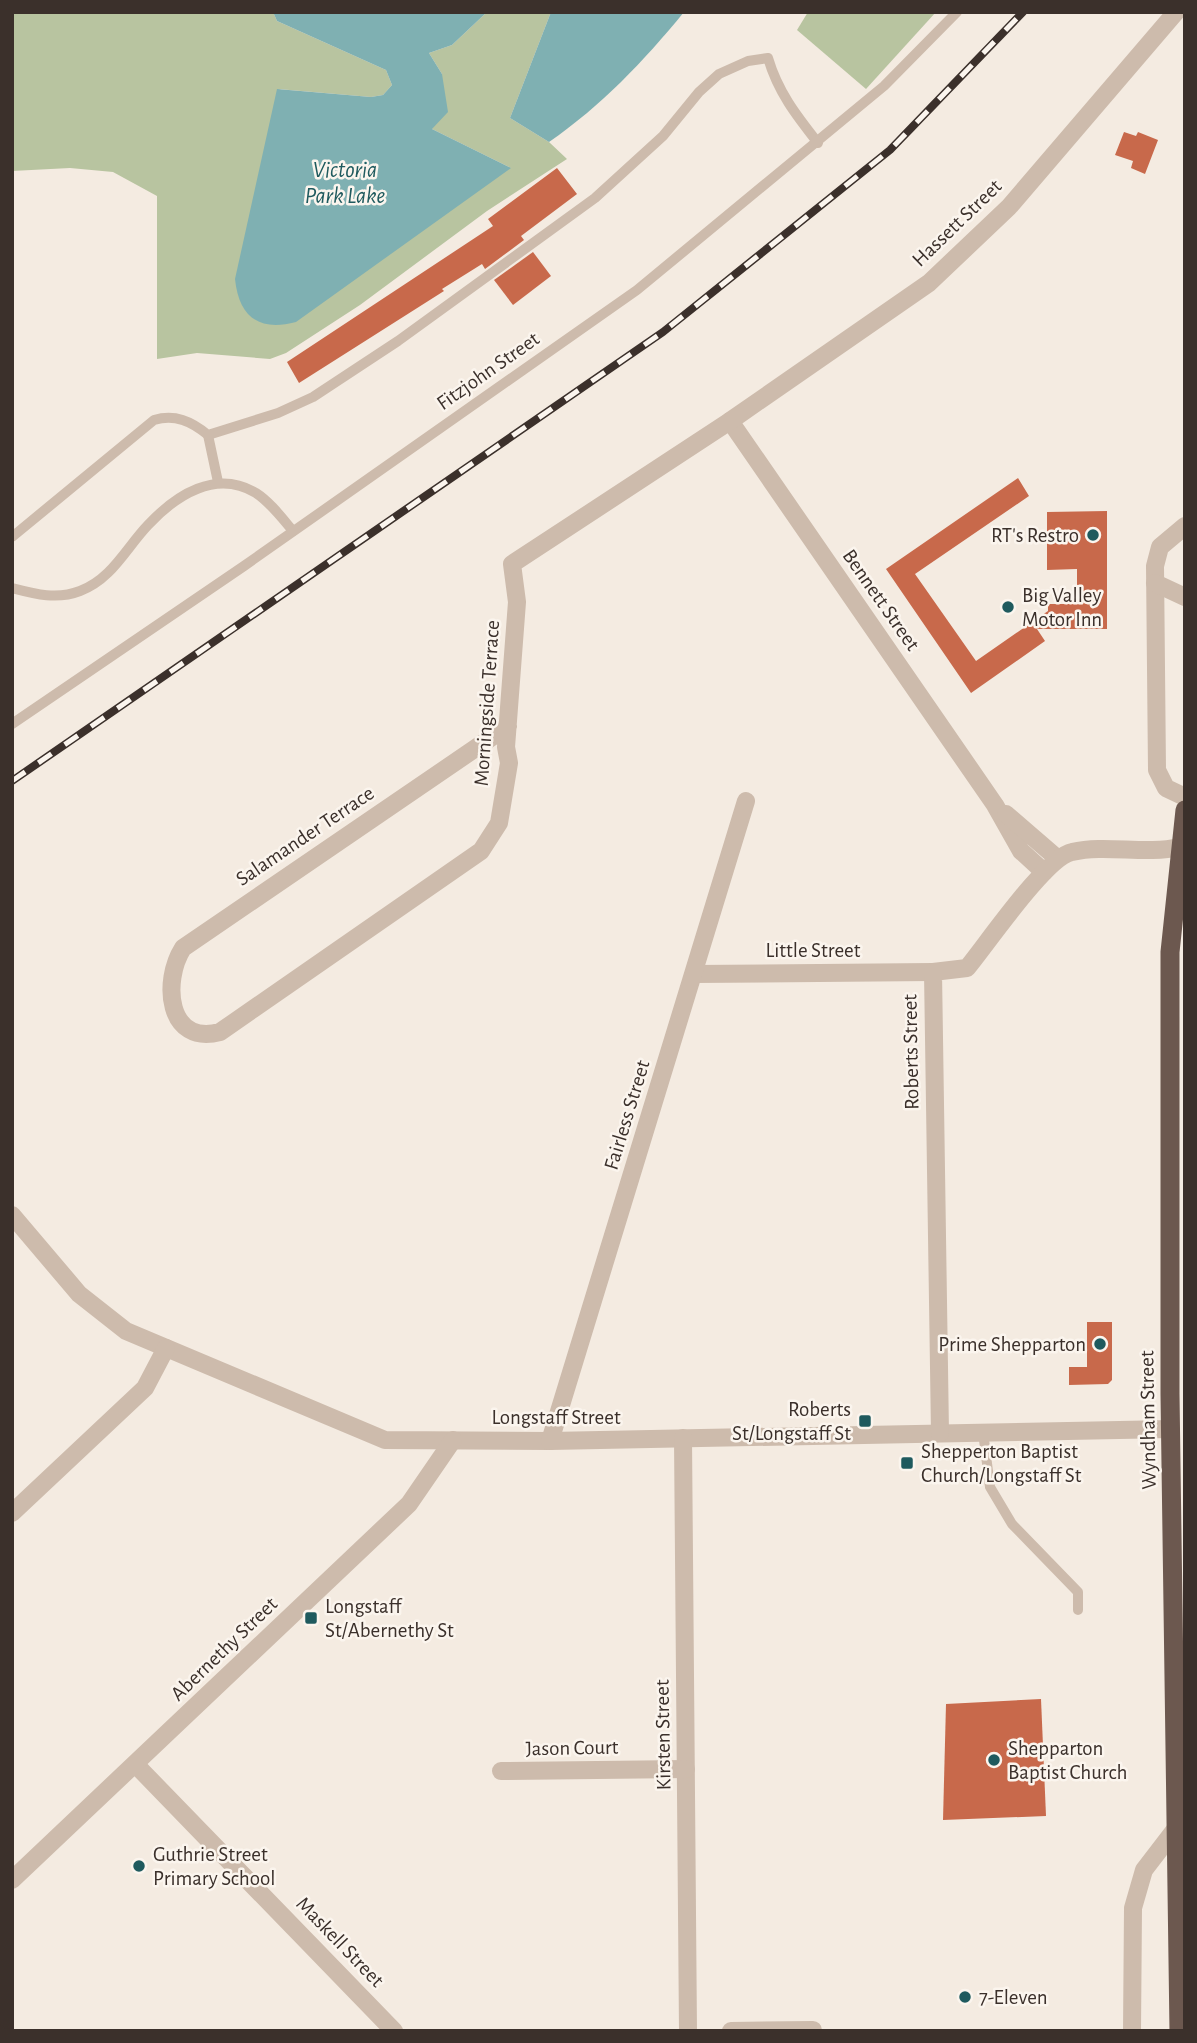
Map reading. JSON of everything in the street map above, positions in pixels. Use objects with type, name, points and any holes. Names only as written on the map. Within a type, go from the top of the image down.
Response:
[{"type":"highway","name":"Wyndham Street","points":[[1179,2031],[1177,1827],[1180,1428],[1170,952],[1185,810]]},
{"type":"street","name":"Hassett Street","points":[[730,421],[929,283],[1009,207],[1176,12]]},
{"type":"street","name":"Morningside Terrace","points":[[173,1011],[183,1025],[196,1032],[207,1035],[220,1032],[481,850],[499,823],[509,763],[506,747],[517,602],[512,564],[730,421]]},
{"type":"street","name":"Bennett Street","points":[[730,421],[995,805],[1021,850],[1044,872]]},
{"type":"street","points":[[1185,526],[1160,547],[1156,555],[1155,583],[1157,770],[1166,788],[1185,797]]},
{"type":"street","points":[[1155,583],[1185,597]]},
{"type":"street","name":"Salamander Terrace","points":[[173,1011],[173,964],[183,948],[508,726]]},
{"type":"street","name":"Fairless Street","points":[[550,1441],[747,802]]},
{"type":"street","name":"Bennett Street","points":[[995,805],[1057,858]]},
{"type":"street","points":[[1057,858],[1078,851],[1159,851],[1182,846]]},
{"type":"street","name":"Roberts Street","points":[[940,1433],[933,972],[967,968],[1057,858]]},
{"type":"street","name":"Little Street","points":[[694,974],[933,972]]},
{"type":"street","name":"Longstaff Street","points":[[12,1215],[79,1294],[127,1331],[385,1440],[550,1441],[1180,1428]]},
{"type":"street","points":[[12,1513],[145,1388],[166,1348]]},
{"type":"street","name":"Kirsten Street","points":[[683,1438],[688,2031]]},
{"type":"street","name":"Abernethy Street","points":[[12,1880],[409,1504],[453,1440]]},
{"type":"street","name":"Maskell Street","points":[[136,1765],[394,2031]]},
{"type":"street","name":"Jason Court","points":[[501,1771],[686,1769]]},
{"type":"street","points":[[1132,2031],[1133,1908],[1144,1870],[1177,1827]]},
{"type":"street","points":[[731,2031],[813,2030]]},
{"type":"lane","name":"Fitzjohn Street","points":[[12,724],[637,290],[884,86],[957,12]]},
{"type":"lane","points":[[208,435],[278,413],[313,397],[494,274],[595,198],[663,136],[699,92],[719,74],[748,61],[768,58],[774,80],[788,106],[818,142]]},
{"type":"lane","points":[[12,537],[154,420],[170,416],[195,425],[208,435],[218,482]]},
{"type":"lane","points":[[12,588],[62,596],[82,590],[105,575],[128,553],[147,526],[174,501],[202,485],[218,482],[256,493],[293,531]]},
{"type":"lane","points":[[983,1432],[990,1487],[1012,1524],[1078,1592],[1078,1610]]},
{"type":"green space","points":[[12,12],[273,12],[277,21],[386,70],[392,85],[383,95],[371,97],[278,89],[511,168],[432,129],[442,74],[429,53],[452,45],[487,12],[551,12],[510,118],[549,142],[567,159],[487,211],[360,305],[286,353],[270,359],[197,353],[157,359],[157,196],[113,172],[70,168],[12,171]]},
{"type":"green space","points":[[808,12],[936,12],[866,89],[797,30]]},
{"type":"water","name":"Victoria Park Lake","points":[[273,12],[487,12],[452,45],[429,53],[442,74],[448,112],[432,129],[511,168],[296,322],[283,325],[261,323],[246,312],[237,292],[235,279],[277,89],[371,97],[383,95],[392,85],[386,70],[277,21]]},
{"type":"water","points":[[551,12],[684,12],[621,82],[549,142],[510,118]]},
{"type":"building","points":[[1124,132],[1136,136],[1138,132],[1158,140],[1145,174],[1131,168],[1133,161],[1115,155]]},
{"type":"building","points":[[557,168],[577,194],[521,236],[524,240],[485,269],[482,264],[299,383],[287,362],[493,226],[488,219]]},
{"type":"building","points":[[533,252],[551,276],[513,305],[494,280]]},
{"type":"building","points":[[1018,478],[1029,496],[915,574],[976,661],[1048,611],[1048,604],[1077,604],[1077,569],[1047,570],[1047,512],[1107,511],[1107,629],[1037,629],[1045,641],[971,693],[886,569]]},
{"type":"building","name":"Prime Shepparton","points":[[1087,1322],[1112,1322],[1112,1380],[1108,1384],[1069,1385],[1069,1367],[1087,1367]]},
{"type":"building","name":"Shepparton Baptist Church","points":[[1041,1699],[1046,1816],[943,1820],[946,1704]]},
{"type":"railway","points":[[12,781],[663,332],[890,150],[1023,12]]},
{"type":"place","name":"RT's Restro","points":[[1093,535]]},
{"type":"place","name":"Big Valley Motor Inn","points":[[1008,607]]},
{"type":"place","name":"Prime Shepparton","points":[[1100,1344]]},
{"type":"place","name":"Roberts St/Longstaff St","points":[[865,1421]]},
{"type":"place","name":"Shepperton Baptist Church/Longstaff St","points":[[907,1463]]},
{"type":"place","name":"Longstaff St/Abernethy St","points":[[311,1618]]},
{"type":"place","name":"Shepparton Baptist Church","points":[[994,1760]]},
{"type":"place","name":"Guthrie Street Primary School","points":[[139,1866]]},
{"type":"place","name":"7-Eleven","points":[[965,1997]]}]
